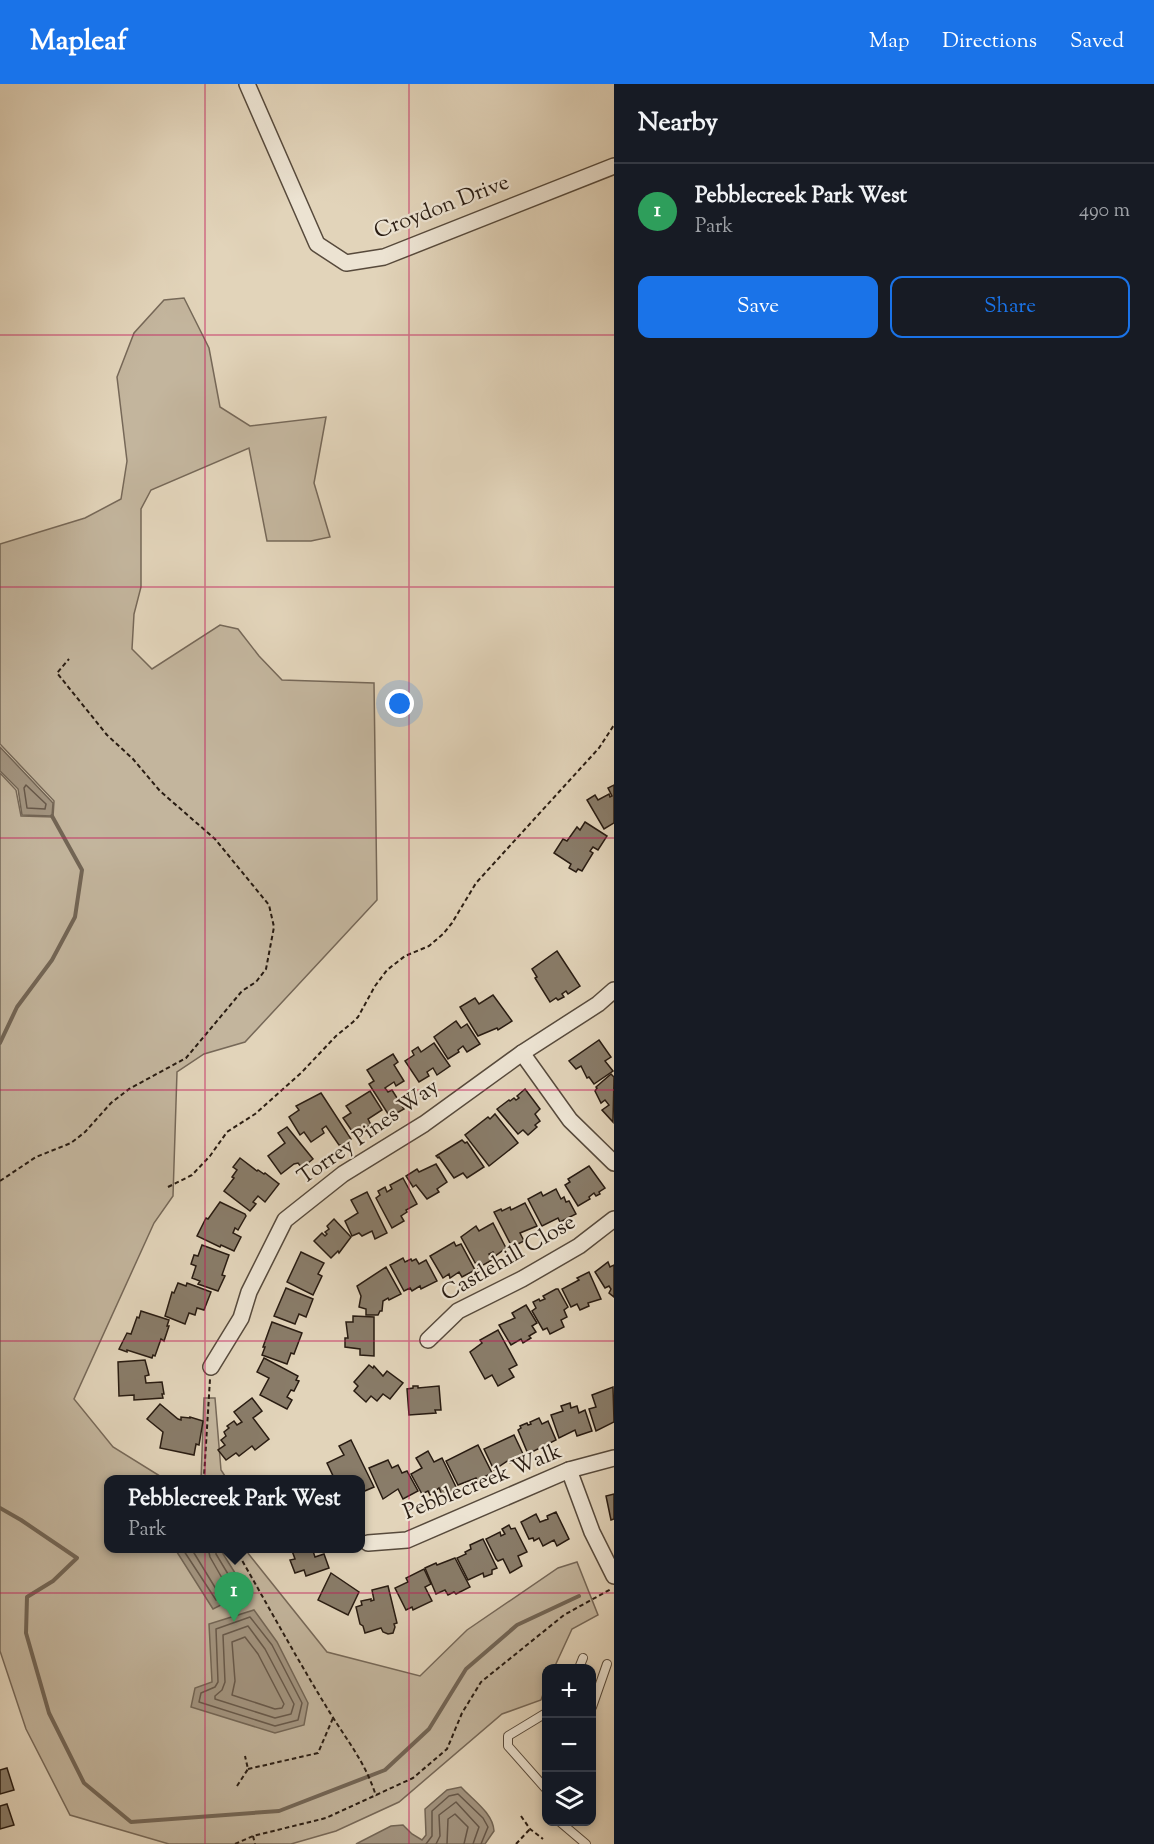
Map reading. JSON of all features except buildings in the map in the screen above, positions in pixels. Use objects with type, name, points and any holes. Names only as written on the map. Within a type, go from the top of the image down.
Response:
[{"type":"street","name":"Croydon Drive","points":[[247,84],[317,244],[346,263],[384,257],[614,166]]},
{"type":"street","name":"Torrey Pines Way","points":[[211,1367],[241,1318],[249,1292],[285,1220],[343,1174],[424,1124],[522,1053],[598,1004],[614,990]]},
{"type":"street","points":[[522,1053],[570,1120],[614,1163]]},
{"type":"street","name":"Castlehill Close","points":[[428,1340],[458,1311],[522,1279],[579,1246],[614,1219]]},
{"type":"street","name":"Pebblecreek Walk","points":[[368,1543],[407,1540],[570,1470],[614,1458]]},
{"type":"street","points":[[570,1470],[592,1532],[614,1576]]},
{"type":"lane","points":[[581,1664],[583,1658]]},
{"type":"lane","points":[[596,1694],[607,1664]]},
{"type":"lane","points":[[542,1715],[508,1736],[508,1746],[542,1784]]},
{"type":"lane","points":[[566,1826],[586,1844]]},
{"type":"path","points":[[0,1181],[36,1157],[70,1143],[85,1132],[111,1103],[129,1089],[186,1058],[242,991],[256,982],[266,969],[274,927],[269,905],[215,839],[160,791],[133,759],[107,735],[57,673],[69,659]]},
{"type":"path","points":[[168,1187],[192,1175],[210,1156],[227,1132],[255,1114],[353,1022],[387,970],[405,956],[429,946],[443,934],[476,883],[599,748],[614,725]]},
{"type":"path","points":[[204,1475],[211,1367]]},
{"type":"path","points":[[238,1553],[333,1718],[353,1746],[376,1796]]},
{"type":"path","points":[[235,1844],[253,1836],[326,1818],[413,1778],[447,1749],[462,1713],[482,1682],[564,1615],[614,1588]]},
{"type":"path","points":[[237,1786],[248,1770],[318,1753],[333,1718]]},
{"type":"path","points":[[245,1756],[248,1770]]},
{"type":"path","points":[[521,1816],[530,1829],[543,1839]]},
{"type":"path","points":[[516,1844],[530,1829]]},
{"type":"path","points":[[253,1836],[255,1844]]},
{"type":"shaded area","points":[[184,298],[209,348],[220,407],[250,426],[326,417],[314,483],[330,537],[311,541],[267,541],[249,448],[151,490],[141,509],[141,587],[134,614],[132,649],[152,669],[220,625],[238,629],[282,680],[374,683],[377,900],[245,1042],[204,1054],[177,1072],[173,1196],[154,1223],[74,1399],[113,1447],[158,1475],[104,1475],[104,1553],[248,1553],[327,1652],[420,1676],[467,1630],[558,1568],[577,1562],[598,1615],[572,1629],[556,1664],[542,1664],[541,1700],[502,1714],[399,1802],[336,1831],[291,1844],[169,1844],[70,1815],[26,1729],[0,1651],[0,773],[16,790],[21,816],[53,817],[54,801],[0,744],[0,544],[85,518],[121,499],[127,461],[117,377],[134,333],[164,300]]},
{"type":"shaded area","points":[[204,1398],[215,1398],[221,1470],[224,1475],[201,1475]]},
{"type":"water","points":[[0,747],[53,803],[52,816],[22,815],[18,789],[0,771]]},
{"type":"water","points":[[178,1553],[223,1553],[247,1592],[213,1609]]},
{"type":"water","points":[[254,1610],[277,1642],[308,1703],[304,1725],[275,1733],[191,1707],[195,1688],[212,1682],[209,1624]]},
{"type":"water","points":[[461,1787],[482,1807],[493,1824],[494,1831],[485,1844],[356,1844],[391,1826],[403,1825],[422,1840],[426,1835],[425,1809],[447,1790]]},
{"type":"waterway","points":[[0,1043],[17,1007],[52,960],[75,917],[82,870],[52,816]]},
{"type":"waterway","points":[[0,1508],[77,1558],[53,1581],[27,1597],[26,1633],[49,1713],[84,1783],[131,1822],[279,1811],[385,1770],[429,1729],[466,1669],[517,1625],[579,1596]]},
{"type":"place","name":"Pebblecreek Park West","points":[[234,1622]]}]
